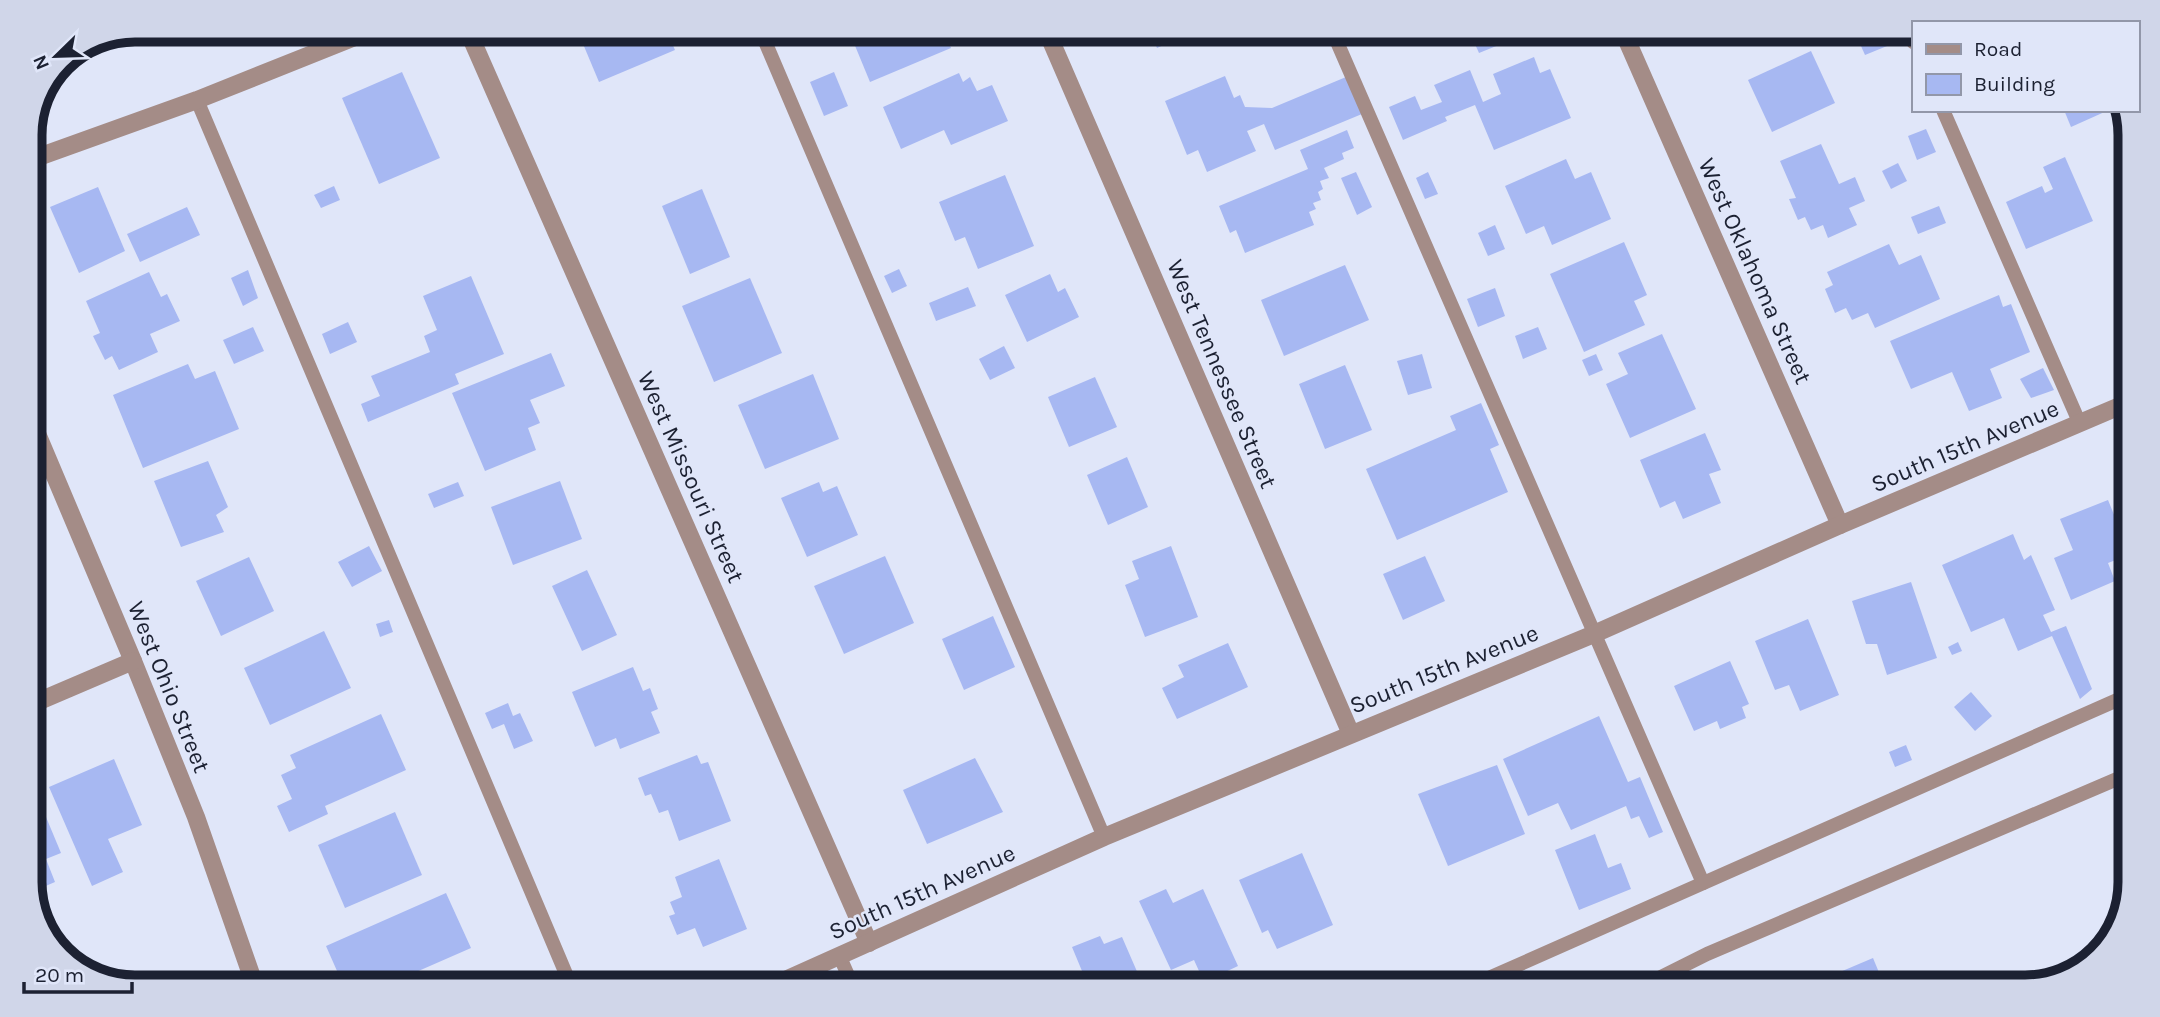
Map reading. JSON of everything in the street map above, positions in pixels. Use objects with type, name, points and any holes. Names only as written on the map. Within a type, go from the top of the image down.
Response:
[{"type":"street","points":[[42,156],[197,100],[342,42]]},
{"type":"street","name":"West Missouri Street","points":[[473,42],[869,943]]},
{"type":"street","name":"West Tennessee Street","points":[[1051,42],[1351,734]]},
{"type":"street","name":"West Oklahoma Street","points":[[1628,42],[1840,526]]},
{"type":"street","name":"South 15th Avenue","points":[[796,975],[1104,837],[1594,634],[2118,408]]},
{"type":"street","name":"West Ohio Street","points":[[42,446],[134,661],[196,817],[251,975]]},
{"type":"street","points":[[42,700],[134,661]]},
{"type":"lane","points":[[765,42],[1104,837]]},
{"type":"lane","points":[[1337,42],[1703,883]]},
{"type":"lane","points":[[197,100],[566,975]]},
{"type":"lane","points":[[1944,112],[2080,424]]},
{"type":"lane","points":[[1496,975],[2118,700]]},
{"type":"lane","points":[[1665,975],[1707,954],[2118,778]]},
{"type":"lane","points":[[839,955],[848,975]]},
{"type":"building","points":[[582,42],[671,42],[675,50],[599,82]]},
{"type":"building","points":[[853,42],[948,42],[951,48],[870,82]]},
{"type":"building","points":[[1154,42],[1170,42],[1157,48]]},
{"type":"building","points":[[1474,42],[1506,42],[1479,53]]},
{"type":"building","points":[[1859,42],[1891,42],[1892,44],[1865,55]]},
{"type":"building","points":[[1811,51],[1835,103],[1772,132],[1748,80]]},
{"type":"building","points":[[1534,57],[1540,73],[1550,69],[1571,118],[1494,150],[1475,105],[1445,117],[1447,121],[1403,140],[1389,107],[1415,96],[1421,110],[1442,102],[1434,85],[1470,70],[1483,102],[1501,94],[1493,74]]},
{"type":"building","points":[[402,72],[440,158],[379,184],[342,98]]},
{"type":"building","points":[[834,72],[848,106],[824,116],[810,82]]},
{"type":"building","points":[[959,73],[963,82],[970,77],[977,91],[992,85],[1008,121],[951,145],[944,130],[901,149],[883,107]]},
{"type":"building","points":[[1225,76],[1234,98],[1240,95],[1245,107],[1272,108],[1346,77],[1362,114],[1275,150],[1264,124],[1247,131],[1256,151],[1207,172],[1198,150],[1187,155],[1165,101]]},
{"type":"building","points":[[2065,112],[2105,112],[2071,127]]},
{"type":"building","points":[[1926,129],[1936,152],[1917,160],[1908,136]]},
{"type":"building","points":[[1347,130],[1354,148],[1342,153],[1344,159],[1324,168],[1329,178],[1320,181],[1323,189],[1318,192],[1321,200],[1313,203],[1316,209],[1309,212],[1314,225],[1245,253],[1236,230],[1230,233],[1219,206],[1308,169],[1300,150]]},
{"type":"building","points":[[1821,144],[1839,184],[1855,177],[1865,201],[1849,208],[1857,225],[1828,238],[1823,225],[1811,230],[1805,217],[1798,220],[1789,199],[1796,198],[1780,161]]},
{"type":"building","points":[[2065,157],[2093,221],[2026,249],[2006,202],[2042,186],[2045,193],[2053,189],[2043,167]]},
{"type":"building","points":[[1566,159],[1575,179],[1591,172],[1611,219],[1552,245],[1544,226],[1526,234],[1505,186]]},
{"type":"building","points":[[1898,163],[1907,181],[1891,189],[1882,171]]},
{"type":"building","points":[[1356,172],[1372,207],[1357,215],[1341,178]]},
{"type":"building","points":[[1428,172],[1438,194],[1425,199],[1416,178]]},
{"type":"building","points":[[1005,175],[1034,246],[978,269],[965,237],[955,241],[939,202]]},
{"type":"building","points":[[334,186],[340,200],[321,208],[314,195]]},
{"type":"building","points":[[98,187],[125,251],[79,273],[50,207]]},
{"type":"building","points":[[702,189],[730,257],[690,274],[662,206]]},
{"type":"building","points":[[1939,206],[1946,223],[1918,234],[1911,217]]},
{"type":"building","points":[[187,207],[200,235],[140,262],[127,234]]},
{"type":"building","points":[[1495,225],[1505,249],[1488,256],[1478,233]]},
{"type":"building","points":[[1624,242],[1647,295],[1634,301],[1645,325],[1584,352],[1550,274]]},
{"type":"building","points":[[1889,244],[1899,265],[1921,255],[1940,299],[1875,328],[1868,313],[1852,320],[1846,308],[1835,313],[1825,289],[1833,285],[1827,272]]},
{"type":"building","points":[[1345,265],[1369,320],[1284,356],[1261,300]]},
{"type":"building","points":[[899,269],[907,286],[892,293],[884,276]]},
{"type":"building","points":[[248,270],[258,298],[243,306],[231,278]]},
{"type":"building","points":[[149,272],[161,297],[167,294],[180,321],[150,334],[158,352],[119,370],[112,356],[105,360],[93,336],[100,333],[86,301]]},
{"type":"building","points":[[1050,274],[1058,292],[1065,288],[1079,317],[1027,342],[1005,295]]},
{"type":"building","points":[[471,276],[504,354],[455,374],[459,384],[368,422],[361,404],[380,396],[371,376],[430,352],[424,336],[437,330],[423,296]]},
{"type":"building","points":[[750,278],[782,353],[714,382],[682,306]]},
{"type":"building","points":[[968,287],[976,306],[936,321],[929,303]]},
{"type":"building","points":[[1495,288],[1505,316],[1478,327],[1467,299]]},
{"type":"building","points":[[1999,295],[2003,307],[2011,304],[2030,352],[1990,369],[2002,398],[1969,411],[1952,372],[1911,389],[1890,341]]},
{"type":"building","points":[[348,322],[357,342],[330,354],[322,334]]},
{"type":"building","points":[[253,327],[264,351],[234,364],[223,340]]},
{"type":"building","points":[[1538,327],[1547,349],[1523,359],[1515,336]]},
{"type":"building","points":[[1662,334],[1696,409],[1630,438],[1606,384],[1628,374],[1618,353]]},
{"type":"building","points":[[1004,346],[1015,368],[990,380],[979,359]]},
{"type":"building","points":[[551,353],[565,386],[530,400],[540,423],[528,428],[536,450],[485,471],[452,393]]},
{"type":"building","points":[[1422,354],[1432,388],[1408,395],[1397,361]]},
{"type":"building","points":[[1596,354],[1603,370],[1589,376],[1582,360]]},
{"type":"building","points":[[188,364],[195,379],[215,371],[239,429],[143,468],[113,395]]},
{"type":"building","points":[[1345,365],[1372,430],[1325,449],[1299,384]]},
{"type":"building","points":[[2043,368],[2054,390],[2031,398],[2020,379]]},
{"type":"building","points":[[813,374],[839,439],[765,469],[738,405]]},
{"type":"building","points":[[1095,377],[1117,427],[1069,447],[1048,397]]},
{"type":"building","points":[[1481,403],[1499,445],[1490,449],[1508,492],[1397,540],[1366,469],[1456,430],[1450,416]]},
{"type":"building","points":[[1705,433],[1721,470],[1709,474],[1721,503],[1683,519],[1675,501],[1660,508],[1640,460]]},
{"type":"building","points":[[1127,457],[1148,507],[1108,525],[1087,475]]},
{"type":"building","points":[[208,461],[228,507],[216,515],[224,532],[181,547],[154,481]]},
{"type":"building","points":[[560,481],[582,539],[513,565],[491,507]]},
{"type":"building","points":[[458,482],[464,496],[434,508],[428,494]]},
{"type":"building","points":[[819,482],[823,492],[837,486],[858,535],[807,557],[781,498]]},
{"type":"building","points":[[2108,500],[2118,524],[2118,559],[2108,563],[2115,581],[2071,600],[2054,558],[2073,550],[2060,519]]},
{"type":"building","points":[[2013,534],[2024,560],[2031,555],[2055,610],[2043,615],[2051,632],[2066,626],[2092,689],[2080,699],[2052,636],[2018,651],[2004,618],[1971,632],[1942,565]]},
{"type":"building","points":[[369,546],[382,571],[352,587],[338,562]]},
{"type":"building","points":[[1171,546],[1198,617],[1145,637],[1125,585],[1139,579],[1132,561]]},
{"type":"building","points":[[885,556],[914,623],[844,654],[814,586]]},
{"type":"building","points":[[1425,556],[1445,601],[1403,620],[1383,574]]},
{"type":"building","points":[[249,557],[274,611],[221,636],[196,581]]},
{"type":"building","points":[[587,570],[617,635],[582,651],[552,586]]},
{"type":"building","points":[[1911,582],[1937,658],[1887,675],[1877,644],[1866,644],[1852,601]]},
{"type":"building","points":[[993,616],[1015,667],[964,690],[942,639]]},
{"type":"building","points":[[1808,619],[1839,695],[1800,711],[1789,685],[1775,690],[1755,641]]},
{"type":"building","points":[[389,620],[393,632],[380,637],[376,624]]},
{"type":"building","points":[[324,631],[351,688],[270,725],[244,668]]},
{"type":"building","points":[[1958,642],[1962,651],[1952,655],[1948,647]]},
{"type":"building","points":[[1228,643],[1248,687],[1177,719],[1162,688],[1184,677],[1178,665]]},
{"type":"building","points":[[1730,661],[1749,704],[1742,707],[1746,718],[1720,729],[1717,721],[1694,731],[1674,686]]},
{"type":"building","points":[[633,667],[643,691],[650,688],[658,709],[651,712],[660,733],[620,749],[616,738],[595,747],[572,692]]},
{"type":"building","points":[[1971,692],[1992,716],[1975,731],[1954,707]]},
{"type":"building","points":[[508,703],[513,716],[520,713],[533,741],[514,749],[504,724],[492,729],[485,713]]},
{"type":"building","points":[[381,714],[406,770],[325,806],[328,814],[289,832],[277,806],[292,799],[281,775],[296,768],[290,755]]},
{"type":"building","points":[[1599,716],[1628,782],[1640,777],[1663,832],[1649,838],[1639,816],[1631,819],[1626,806],[1571,830],[1558,803],[1528,816],[1503,759]]},
{"type":"building","points":[[1906,745],[1912,760],[1895,767],[1889,752]]},
{"type":"building","points":[[697,755],[701,764],[708,762],[731,821],[679,841],[668,810],[659,813],[651,794],[645,796],[638,778]]},
{"type":"building","points":[[975,758],[1003,812],[927,844],[903,790]]},
{"type":"building","points":[[114,759],[142,825],[108,839],[123,872],[92,886],[49,787]]},
{"type":"building","points":[[1497,765],[1525,834],[1448,866],[1418,794]]},
{"type":"building","points":[[42,807],[61,853],[46,859],[55,882],[42,888]]},
{"type":"building","points":[[395,812],[422,875],[345,908],[318,845]]},
{"type":"building","points":[[1595,834],[1608,868],[1621,863],[1631,889],[1579,910],[1555,850]]},
{"type":"building","points":[[1302,853],[1333,925],[1277,949],[1268,930],[1262,933],[1239,880]]},
{"type":"building","points":[[719,859],[747,929],[703,947],[695,928],[677,935],[669,916],[675,914],[670,902],[682,897],[675,877]]},
{"type":"building","points":[[1166,889],[1173,903],[1203,889],[1238,966],[1219,975],[1201,975],[1194,960],[1171,970],[1139,901]]},
{"type":"building","points":[[446,893],[471,948],[409,975],[339,975],[326,946]]},
{"type":"building","points":[[1100,936],[1104,944],[1122,937],[1139,975],[1084,975],[1072,947]]},
{"type":"building","points":[[1873,958],[1880,975],[1833,975]]}]
